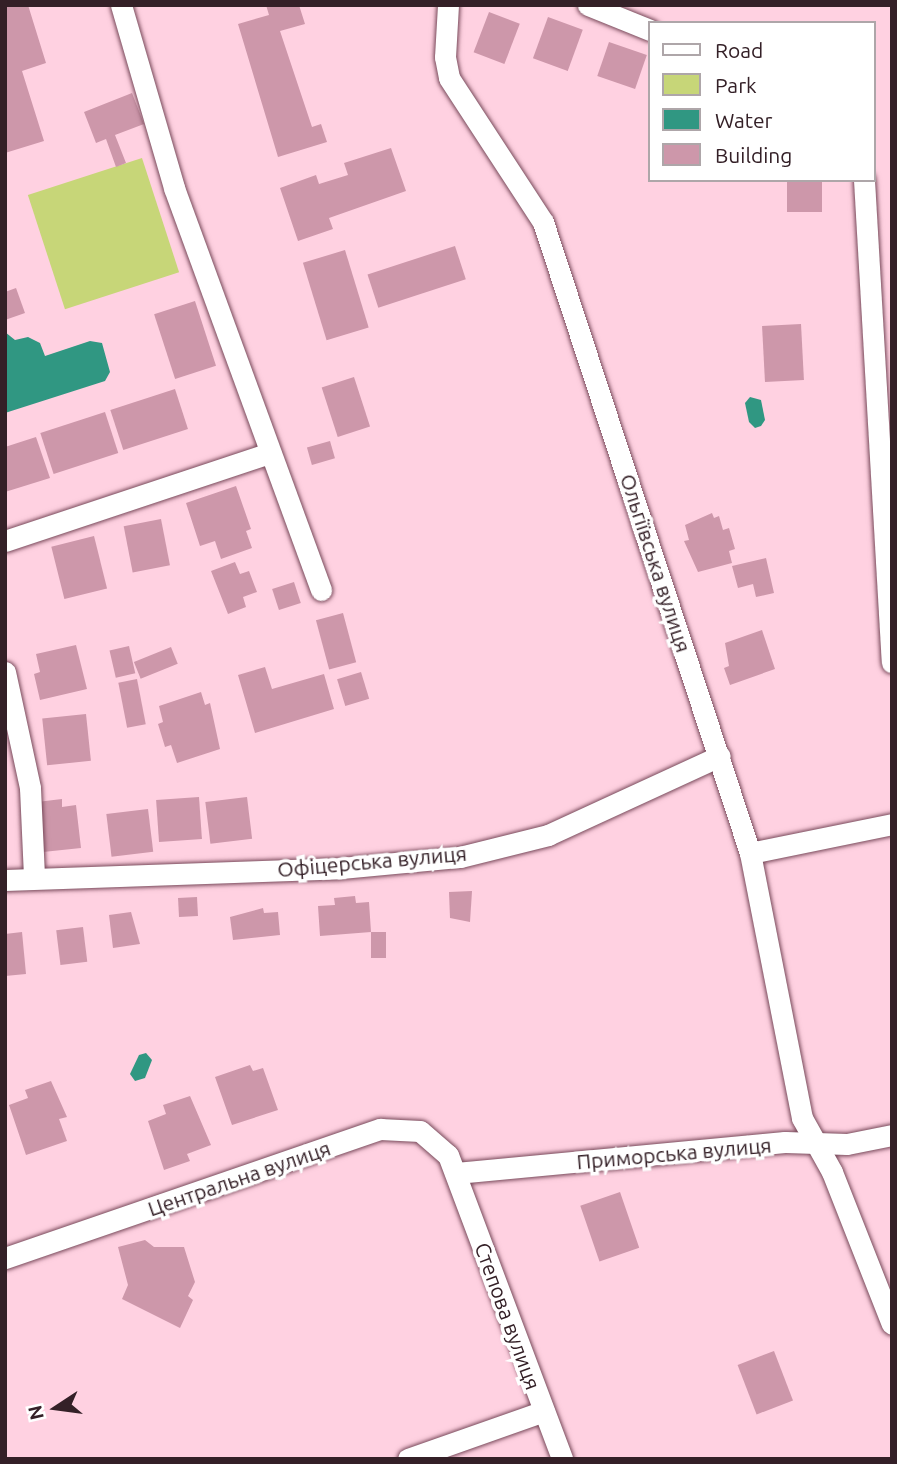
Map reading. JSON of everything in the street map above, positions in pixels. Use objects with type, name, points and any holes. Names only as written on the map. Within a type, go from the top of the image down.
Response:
[{"type":"street","points":[[121,5],[174,188],[321,590]]},
{"type":"street","name":"Ольгіївська вулиця","points":[[448,5],[449,78],[543,222],[750,853],[802,1118],[817,1143],[892,1324]]},
{"type":"street","points":[[588,5],[648,29]]},
{"type":"street","points":[[864,182],[892,662]]},
{"type":"street","points":[[5,541],[270,453]]},
{"type":"street","points":[[5,671],[30,789],[34,877]]},
{"type":"street","name":"Офіцерська вулиця","points":[[5,880],[341,868],[460,857],[548,835],[720,756]]},
{"type":"street","points":[[750,853],[892,824]]},
{"type":"street","name":"Центральна вулиця","points":[[5,1258],[380,1129],[420,1131],[448,1155],[456,1173]]},
{"type":"street","name":"Приморська вулиця","points":[[456,1173],[785,1142],[847,1144],[892,1135]]},
{"type":"street","name":"Степова вулиця","points":[[456,1173],[562,1459]]},
{"type":"street","points":[[408,1459],[544,1411]]},
{"type":"green space","points":[[142,158],[179,272],[65,309],[28,195]]},
{"type":"water","points":[[5,332],[15,340],[28,337],[40,343],[45,356],[90,341],[102,343],[110,372],[105,381],[5,413]]},
{"type":"water","points":[[750,397],[761,400],[765,420],[761,426],[755,428],[749,422],[745,403]]},
{"type":"water","points":[[146,1053],[152,1060],[145,1078],[135,1081],[130,1074],[139,1055]]},
{"type":"building","points":[[5,5],[28,5],[46,63],[22,71],[44,141],[5,153]]},
{"type":"building","points":[[266,5],[299,5],[305,24],[280,31],[312,127],[321,124],[327,142],[278,157],[238,24],[269,15]]},
{"type":"building","points":[[489,12],[520,24],[504,64],[474,52]]},
{"type":"building","points":[[548,17],[583,30],[568,71],[533,58]]},
{"type":"building","points":[[609,42],[647,55],[635,89],[597,76]]},
{"type":"building","points":[[132,93],[144,124],[115,135],[126,163],[116,167],[106,139],[96,143],[84,112]]},
{"type":"building","points":[[391,148],[406,191],[329,218],[333,229],[298,241],[280,188],[316,175],[319,184],[348,175],[344,163]]},
{"type":"building","points":[[787,182],[822,182],[822,212],[787,212]]},
{"type":"building","points":[[455,246],[466,279],[378,308],[368,274]]},
{"type":"building","points":[[345,250],[369,327],[327,340],[303,263]]},
{"type":"building","points":[[16,288],[25,313],[5,320],[5,292]]},
{"type":"building","points":[[195,301],[216,366],[175,379],[154,314]]},
{"type":"building","points":[[801,324],[804,380],[765,382],[762,326]]},
{"type":"building","points":[[354,377],[370,426],[338,437],[322,388]]},
{"type":"building","points":[[175,389],[188,429],[123,450],[110,410]]},
{"type":"building","points":[[105,412],[118,453],[54,474],[40,433]]},
{"type":"building","points":[[36,437],[50,478],[5,492],[5,447]]},
{"type":"building","points":[[330,441],[335,458],[312,465],[307,448]]},
{"type":"building","points":[[236,486],[251,529],[246,531],[252,548],[221,559],[215,541],[200,546],[186,503]]},
{"type":"building","points":[[712,513],[714,518],[719,516],[723,530],[729,528],[735,549],[729,551],[732,563],[698,572],[684,541],[689,540],[685,525]]},
{"type":"building","points":[[161,519],[170,565],[133,572],[124,526]]},
{"type":"building","points":[[94,536],[107,588],[64,599],[51,547]]},
{"type":"building","points":[[766,558],[774,593],[756,597],[753,584],[738,588],[732,566]]},
{"type":"building","points":[[235,562],[240,574],[249,571],[257,592],[243,597],[246,607],[228,614],[211,571]]},
{"type":"building","points":[[294,582],[301,603],[279,610],[272,589]]},
{"type":"building","points":[[343,613],[356,662],[329,670],[316,620]]},
{"type":"building","points":[[762,630],[775,669],[730,685],[724,668],[729,666],[725,643]]},
{"type":"building","points":[[76,645],[87,689],[40,700],[34,674],[40,672],[36,654]]},
{"type":"building","points":[[129,646],[135,673],[116,678],[110,650]]},
{"type":"building","points":[[171,647],[178,664],[141,679],[134,662]]},
{"type":"building","points":[[265,667],[272,689],[324,674],[334,709],[255,733],[238,675]]},
{"type":"building","points":[[361,672],[369,699],[345,706],[337,679]]},
{"type":"building","points":[[137,679],[146,724],[127,728],[118,683]]},
{"type":"building","points":[[201,692],[205,705],[210,703],[220,749],[177,763],[171,745],[165,747],[158,724],[163,722],[159,706]]},
{"type":"building","points":[[86,714],[91,761],[47,765],[42,719]]},
{"type":"building","points":[[199,797],[202,839],[159,842],[156,800]]},
{"type":"building","points":[[247,797],[252,839],[210,844],[205,802]]},
{"type":"building","points":[[62,799],[62,807],[76,805],[81,848],[43,852],[37,802]]},
{"type":"building","points":[[148,809],[153,852],[112,857],[106,814]]},
{"type":"building","points":[[472,891],[470,922],[450,918],[449,892]]},
{"type":"building","points":[[355,896],[356,903],[369,902],[371,932],[320,936],[318,906],[335,905],[334,898]]},
{"type":"building","points":[[197,897],[198,916],[179,917],[178,898]]},
{"type":"building","points":[[263,908],[264,913],[278,912],[280,935],[233,940],[230,917]]},
{"type":"building","points":[[131,912],[140,944],[113,948],[109,915]]},
{"type":"building","points":[[83,927],[87,962],[60,965],[56,930]]},
{"type":"building","points":[[22,932],[26,974],[5,976],[5,934]]},
{"type":"building","points":[[371,932],[386,932],[386,958],[371,958]]},
{"type":"building","points":[[250,1065],[253,1071],[263,1068],[278,1110],[232,1125],[215,1077]]},
{"type":"building","points":[[51,1081],[67,1117],[59,1119],[67,1141],[26,1155],[9,1105],[28,1098],[25,1090]]},
{"type":"building","points":[[190,1096],[211,1145],[187,1154],[190,1161],[164,1170],[148,1121],[166,1114],[163,1105]]},
{"type":"building","points":[[620,1192],[639,1248],[599,1261],[580,1206]]},
{"type":"building","points":[[145,1240],[154,1247],[184,1247],[195,1282],[188,1296],[193,1300],[180,1328],[122,1299],[128,1285],[118,1247]]},
{"type":"building","points":[[774,1351],[793,1400],[757,1414],[738,1365]]}]
